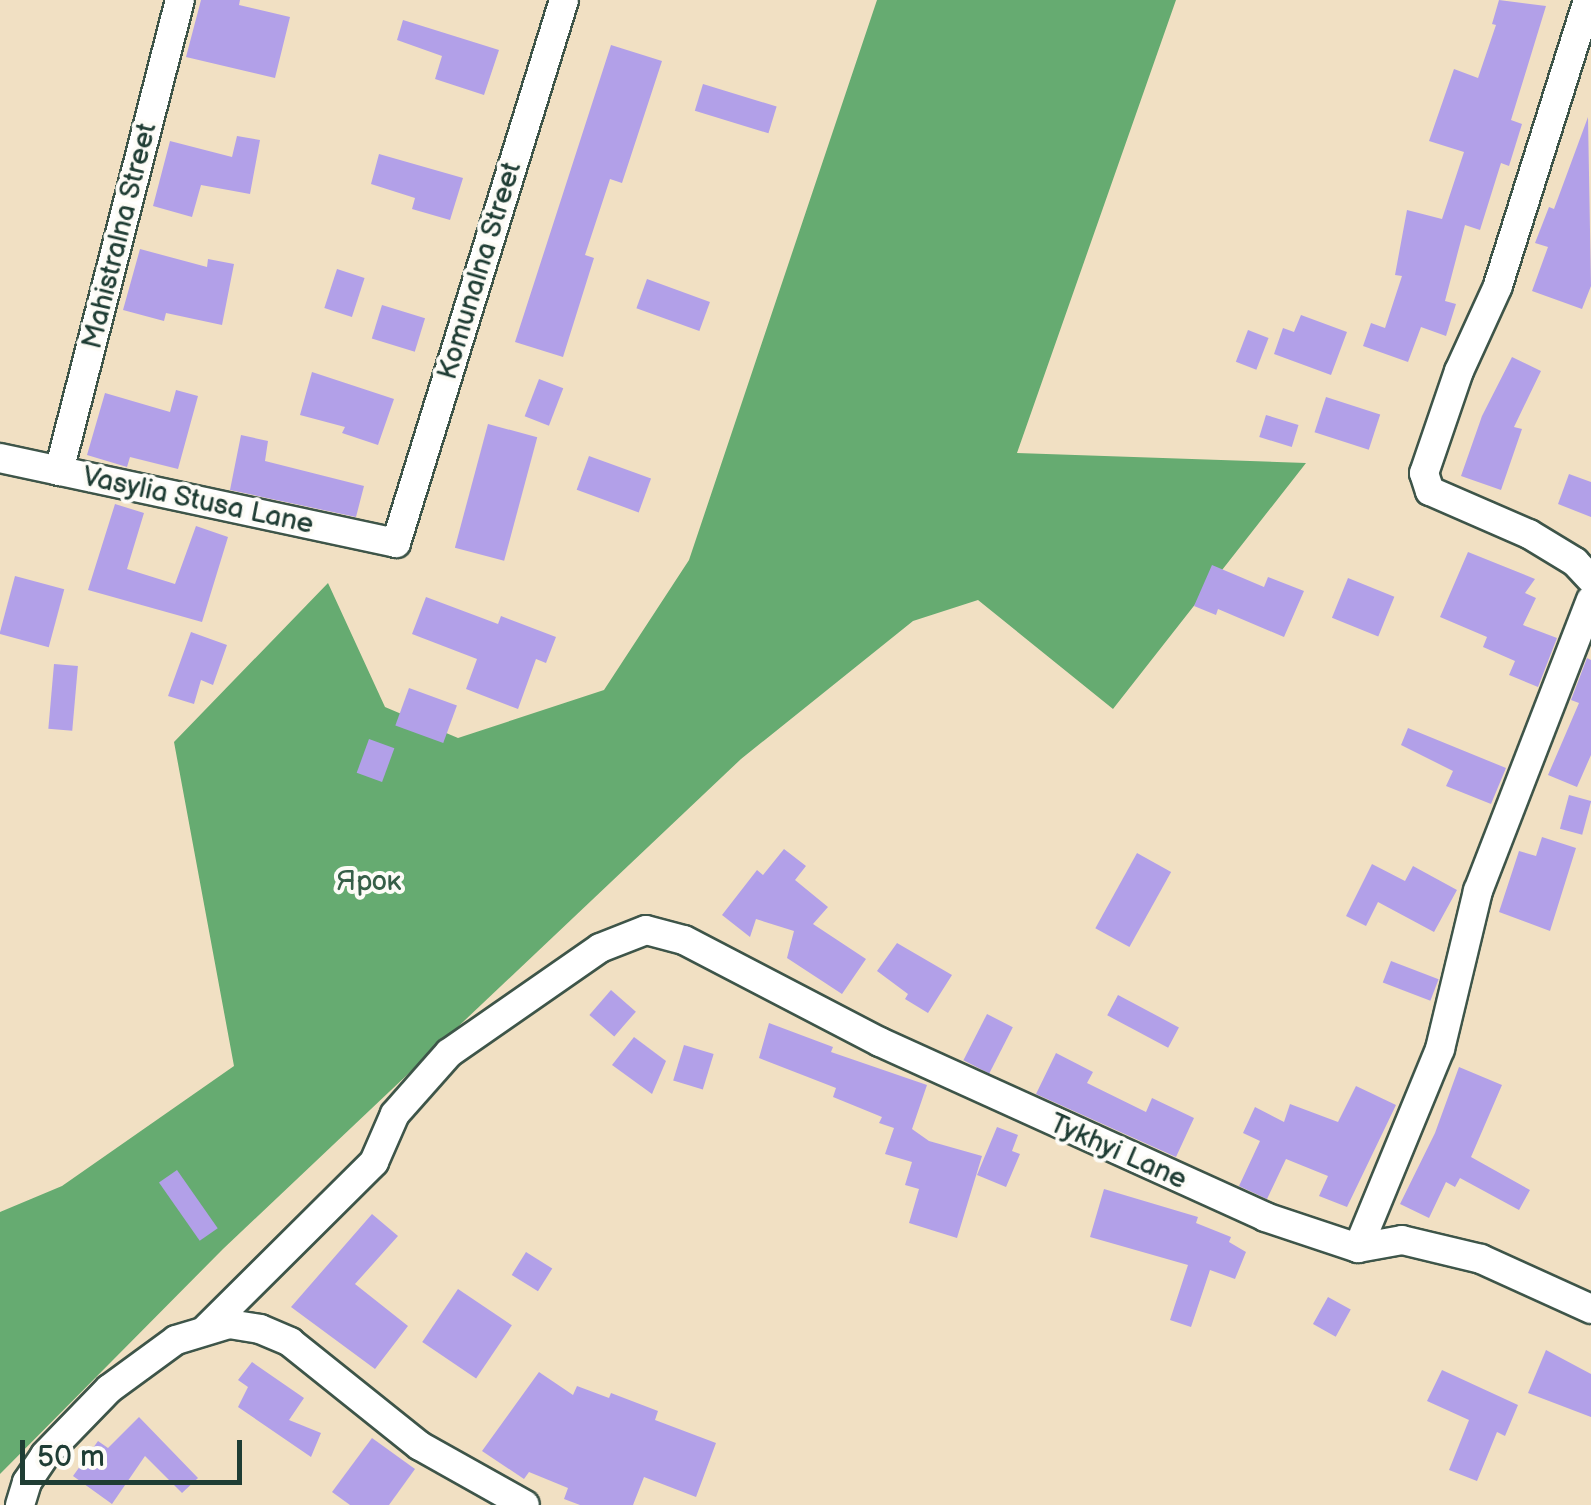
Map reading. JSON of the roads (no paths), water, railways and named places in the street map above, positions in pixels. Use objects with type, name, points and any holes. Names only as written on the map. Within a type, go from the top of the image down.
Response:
[{"type":"street","name":"Mahistralna Street","points":[[59,472],[180,0]]},
{"type":"street","name":"Komunalna Street","points":[[396,543],[564,0]]},
{"type":"street","points":[[1588,0],[1498,286],[1459,371],[1424,473],[1430,491],[1528,534],[1575,562],[1591,579]]},
{"type":"street","name":"Vasylia Stusa Lane","points":[[0,458],[396,543]]},
{"type":"street","points":[[1358,1248],[1440,1049],[1478,891],[1591,600]]},
{"type":"street","name":"Tykhyi Lane","points":[[206,1329],[374,1162],[395,1114],[449,1053],[600,948],[646,930],[662,932],[880,1042],[1265,1217],[1358,1248],[1402,1240],[1481,1260],[1591,1309]]},
{"type":"street","points":[[20,1505],[27,1482],[73,1421],[139,1365],[176,1340],[206,1329],[244,1327],[290,1342],[420,1446],[524,1505]]},
{"type":"park label","name":"Ярок","points":[[369,882]]}]
